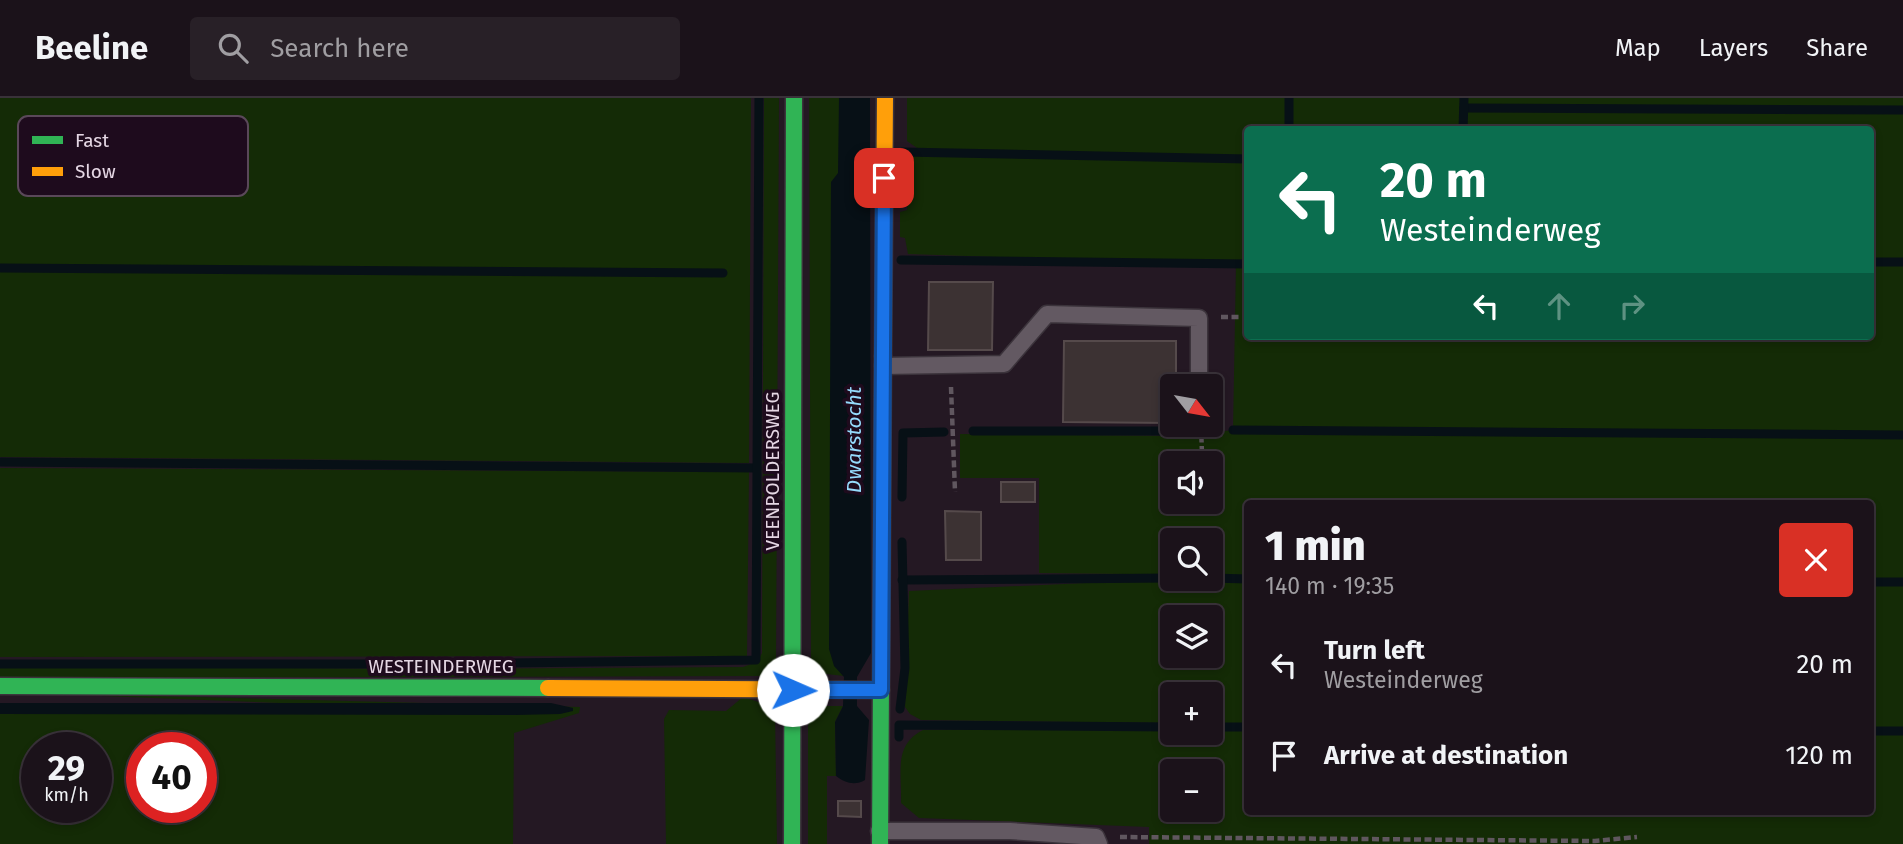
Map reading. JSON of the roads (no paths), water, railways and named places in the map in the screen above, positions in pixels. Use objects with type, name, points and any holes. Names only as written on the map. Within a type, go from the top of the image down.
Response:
[{"type":"street","name":"VEENPOLDERSWEG","points":[[793,844],[794,98]]},
{"type":"street","points":[[879,837],[885,98]]},
{"type":"street","name":"WESTEINDERWEG","points":[[0,686],[881,690]]},
{"type":"lane","points":[[883,366],[1004,364],[1047,314],[1199,318],[1199,374]]},
{"type":"lane","points":[[879,837],[1010,831],[1098,841]]},
{"type":"water","name":"Dwarstocht","points":[[839,98],[870,98],[871,653],[857,677],[857,706],[869,720],[865,780],[854,783],[836,776],[835,722],[843,706],[844,677],[834,666],[829,649],[831,182],[838,173]]},
{"type":"water","points":[[0,703],[551,703],[573,708],[573,711],[516,715],[0,714]]},
{"type":"waterway","points":[[0,664],[419,664],[756,660],[759,98]]},
{"type":"waterway","points":[[1289,98],[1289,126]]},
{"type":"waterway","points":[[1463,126],[1464,98]]},
{"type":"waterway","points":[[1464,108],[1903,110]]},
{"type":"waterway","points":[[903,152],[1244,159]]},
{"type":"waterway","points":[[901,260],[1244,264]]},
{"type":"waterway","points":[[1874,262],[1903,262]]},
{"type":"waterway","points":[[0,268],[723,273]]},
{"type":"waterway","points":[[1233,430],[1903,435]]},
{"type":"waterway","points":[[973,431],[1160,431]]},
{"type":"waterway","points":[[902,497],[903,433],[944,432]]},
{"type":"waterway","points":[[0,462],[757,468]]},
{"type":"waterway","points":[[900,709],[905,668],[902,542]]},
{"type":"waterway","points":[[902,580],[1160,578]]},
{"type":"waterway","points":[[1223,578],[1244,579]]},
{"type":"waterway","points":[[1874,582],[1903,582]]},
{"type":"waterway","points":[[899,737],[899,725],[1160,727]]},
{"type":"waterway","points":[[1223,727],[1244,727]]},
{"type":"waterway","points":[[1874,731],[1903,731]]}]
